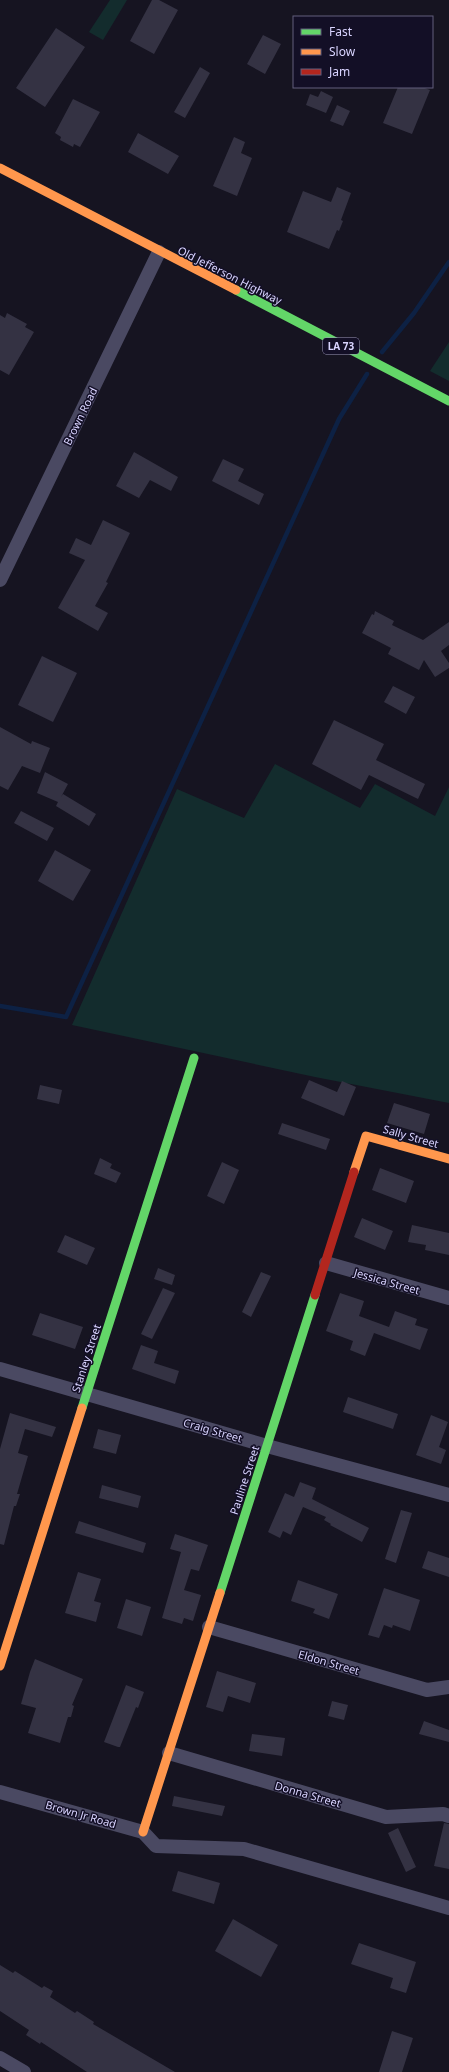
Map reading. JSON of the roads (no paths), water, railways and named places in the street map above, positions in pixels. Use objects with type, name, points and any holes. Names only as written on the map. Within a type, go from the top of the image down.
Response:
[{"type":"street","name":"Old Jefferson Highway","points":[[0,168],[159,252],[449,401]]},
{"type":"street","name":"Brown Road","points":[[0,580],[159,252]]},
{"type":"street","name":"Stanley Street","points":[[0,1666],[194,1058]]},
{"type":"street","name":"Sally Street","points":[[366,1136],[449,1160]]},
{"type":"street","name":"Pauline Street","points":[[143,1832],[366,1136]]},
{"type":"street","name":"Jessica Street","points":[[326,1263],[449,1298]]},
{"type":"street","name":"Craig Street","points":[[0,1369],[267,1446],[449,1495]]},
{"type":"street","name":"Eldon Street","points":[[209,1627],[427,1690],[449,1687]]},
{"type":"street","name":"Donna Street","points":[[169,1753],[386,1817],[443,1814],[449,1816]]},
{"type":"street","name":"Brown Jr Road","points":[[0,1792],[143,1832]]},
{"type":"street","points":[[143,1832],[156,1846],[244,1849],[449,1908]]},
{"type":"street","points":[[0,2058],[24,2072]]},
{"type":"waterway","points":[[382,352],[414,313],[449,262]]},
{"type":"waterway","points":[[0,1006],[66,1017],[339,419],[367,374]]}]
